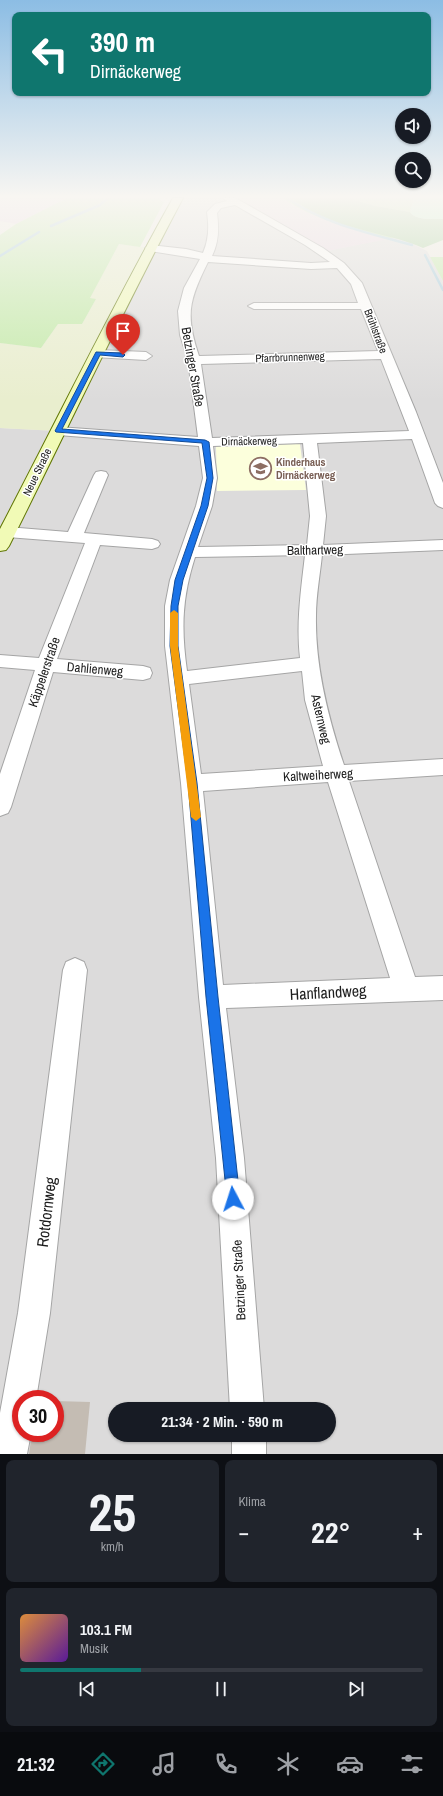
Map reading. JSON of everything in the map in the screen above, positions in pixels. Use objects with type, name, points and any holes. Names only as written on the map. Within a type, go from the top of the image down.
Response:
[{"type":"main road","name":"Neue Straße","points":[[3,539],[98,354],[141,266]]},
{"type":"street","name":"Betzinger Straße","points":[[201,266],[190,288],[184,311],[186,335],[194,360],[210,478],[204,506],[179,580],[174,606],[174,646],[192,783],[212,997],[230,1158],[247,1402]]},
{"type":"street","name":"Brühlstraße","points":[[341,266],[356,283],[366,306],[443,503]]},
{"type":"street","points":[[254,306],[366,306]]},
{"type":"street","points":[[98,354],[146,356]]},
{"type":"street","name":"Pfarrbrunnenweg","points":[[194,360],[386,355]]},
{"type":"street","name":"Dirnäckerweg","points":[[58,431],[205,442],[417,435]]},
{"type":"street","name":"Asternweg","points":[[309,439],[318,516],[307,614],[310,663],[319,718],[406,989]]},
{"type":"street","points":[[74,538],[101,476]]},
{"type":"street","points":[[3,539],[74,538],[152,544]]},
{"type":"street","name":"Käppelerstraße","points":[[0,807],[46,664],[94,540]]},
{"type":"street","name":"Balthartweg","points":[[188,552],[314,550],[443,545]]},
{"type":"street","name":"Dahlienweg","points":[[0,661],[143,673]]},
{"type":"street","points":[[179,678],[245,672],[310,663]]},
{"type":"street","name":"Kaltweiherweg","points":[[192,783],[443,767]]},
{"type":"street","name":"Rotdornweg","points":[[10,1454],[34,1313],[75,970]]},
{"type":"street","name":"Hanflandweg","points":[[212,997],[443,988]]},
{"type":"street","points":[[249,1442],[250,1454]]},
{"type":"shaded area","points":[[107,266],[141,266],[58,431],[0,428],[0,343],[41,348],[58,324],[82,324],[96,299],[89,299]]},
{"type":"shaded area","points":[[143,266],[435,266],[443,281],[443,1454],[0,1454],[0,428],[58,431]]},
{"type":"shaded area","name":"Kinderhaus Dirnäckerweg","points":[[300,444],[306,490],[217,491],[216,446]]},
{"type":"green space","points":[[0,266],[107,266],[90,298],[96,299],[82,324],[58,324],[41,348],[0,343]]},
{"type":"green space","points":[[435,266],[443,266],[443,281]]},
{"type":"building","points":[[64,1401],[90,1402],[85,1454],[29,1454],[31,1442],[64,1442]]},
{"type":"waterway","points":[[431,266],[443,290]]},
{"type":"slow traffic","points":[[174,613],[174,646],[196,817]]},
{"type":"place","name":"Kinderhaus Dirnäckerweg","points":[[260,468]]},
{"type":"route","points":[[123,355],[98,354],[58,431],[135,438],[205,442],[210,478],[204,506],[179,580],[174,606],[174,646],[192,783],[233,1199]]}]
